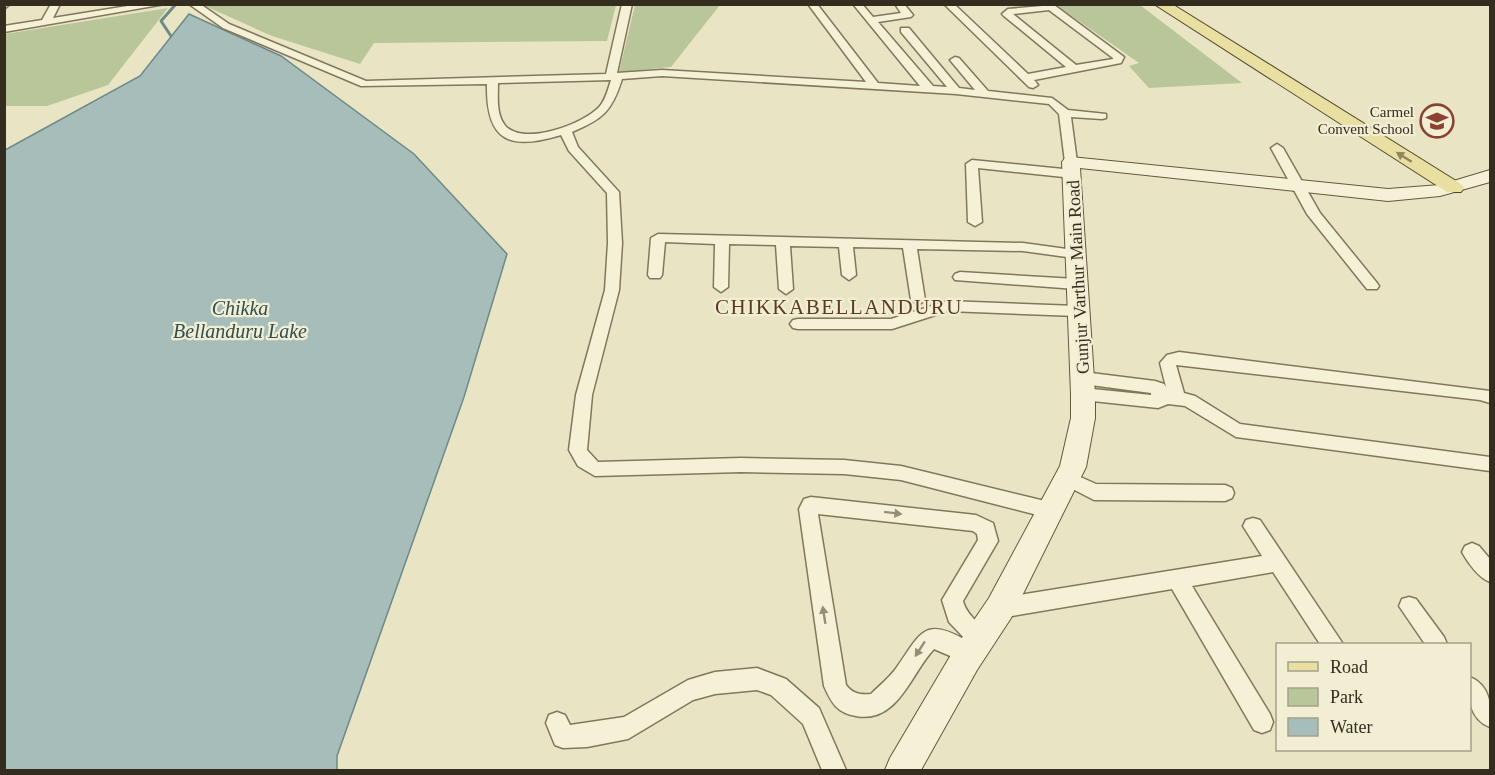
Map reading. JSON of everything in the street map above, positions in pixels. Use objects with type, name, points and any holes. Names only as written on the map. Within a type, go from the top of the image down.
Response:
[{"type":"main road","points":[[1161,4],[1477,182]]},
{"type":"main road","points":[[1182,4],[1477,182]]},
{"type":"main road","name":"Gunjur Varthur Main Road","points":[[902,771],[974,647],[1000,608],[1073,467],[1083,418],[1083,386],[1074,254],[1072,168],[1417,196],[1477,182]]},
{"type":"street","points":[[45,23],[56,4]]},
{"type":"street","points":[[86,16],[92,4]]},
{"type":"street","points":[[4,29],[161,4]]},
{"type":"street","points":[[193,4],[226,26],[365,84],[614,77],[662,73],[929,89],[1052,101]]},
{"type":"street","points":[[493,79],[493,102],[498,126],[508,136],[525,138],[565,130],[606,109],[627,4]]},
{"type":"street","points":[[812,4],[875,86]]},
{"type":"street","points":[[858,4],[929,89]]},
{"type":"street","points":[[871,20],[908,15],[899,4]]},
{"type":"street","points":[[948,4],[1065,113],[1102,116]]},
{"type":"street","points":[[1026,78],[1117,61],[1119,57],[1051,7],[1008,12],[1007,14],[1074,69]]},
{"type":"street","points":[[905,30],[956,91]]},
{"type":"street","points":[[955,60],[984,93]]},
{"type":"street","points":[[975,222],[972,164],[1072,168],[1065,113]]},
{"type":"street","points":[[565,130],[573,148],[613,192],[615,243],[612,290],[584,395],[578,450],[584,461],[595,470],[741,465],[844,467],[901,473],[1049,510]]},
{"type":"street","points":[[1277,148],[1314,214],[1372,286]]},
{"type":"street","points":[[655,275],[658,238],[1023,248],[1074,254]]},
{"type":"street","points":[[722,238],[722,287]]},
{"type":"street","points":[[783,241],[786,289]]},
{"type":"street","points":[[845,242],[849,275]]},
{"type":"street","points":[[909,244],[918,300]]},
{"type":"street","points":[[960,277],[1076,284]]},
{"type":"street","points":[[798,324],[892,324],[947,306],[1077,311]]},
{"type":"street","points":[[1169,397],[1168,363],[1179,358],[1482,394],[1491,397]]},
{"type":"street","points":[[1083,386],[1158,402],[1169,397],[1190,400],[1236,430],[1491,464]]},
{"type":"street","points":[[1067,478],[1094,492],[1225,493]]},
{"type":"street","points":[[811,505],[976,523],[986,529],[988,541],[952,600],[956,615],[974,647],[932,638],[925,641],[902,678],[876,705],[862,706],[847,703],[839,697],[835,686],[808,509],[811,505]]},
{"type":"street","points":[[1253,526],[1331,643]]},
{"type":"street","points":[[1472,552],[1491,573]]},
{"type":"street","points":[[1000,608],[1276,563]]},
{"type":"street","points":[[1178,580],[1262,722]]},
{"type":"street","points":[[1409,606],[1436,643]]},
{"type":"street","points":[[557,723],[563,736],[587,736],[628,728],[688,691],[715,682],[757,679],[778,687],[811,716],[834,771]]},
{"type":"street","points":[[1471,689],[1491,716]]},
{"type":"green space","points":[[616,4],[607,41],[374,43],[360,64],[272,36],[203,5]]},
{"type":"green space","points":[[635,4],[720,5],[671,67],[619,72]]},
{"type":"green space","points":[[1056,5],[1140,5],[1242,83],[1149,88],[1129,66],[1139,63]]},
{"type":"green space","points":[[168,8],[108,85],[47,106],[5,106],[5,34]]},
{"type":"water","name":"Chikka Bellanduru Lake","points":[[189,14],[281,56],[414,154],[507,254],[464,397],[337,756],[337,770],[5,770],[5,150],[140,76]]},
{"type":"waterway","points":[[171,36],[161,21],[176,4]]},
{"type":"place","name":"Carmel Convent School","points":[[1437,121]]},
{"type":"district","name":"CHIKKABELLANDURU","points":[[839,307]]}]
